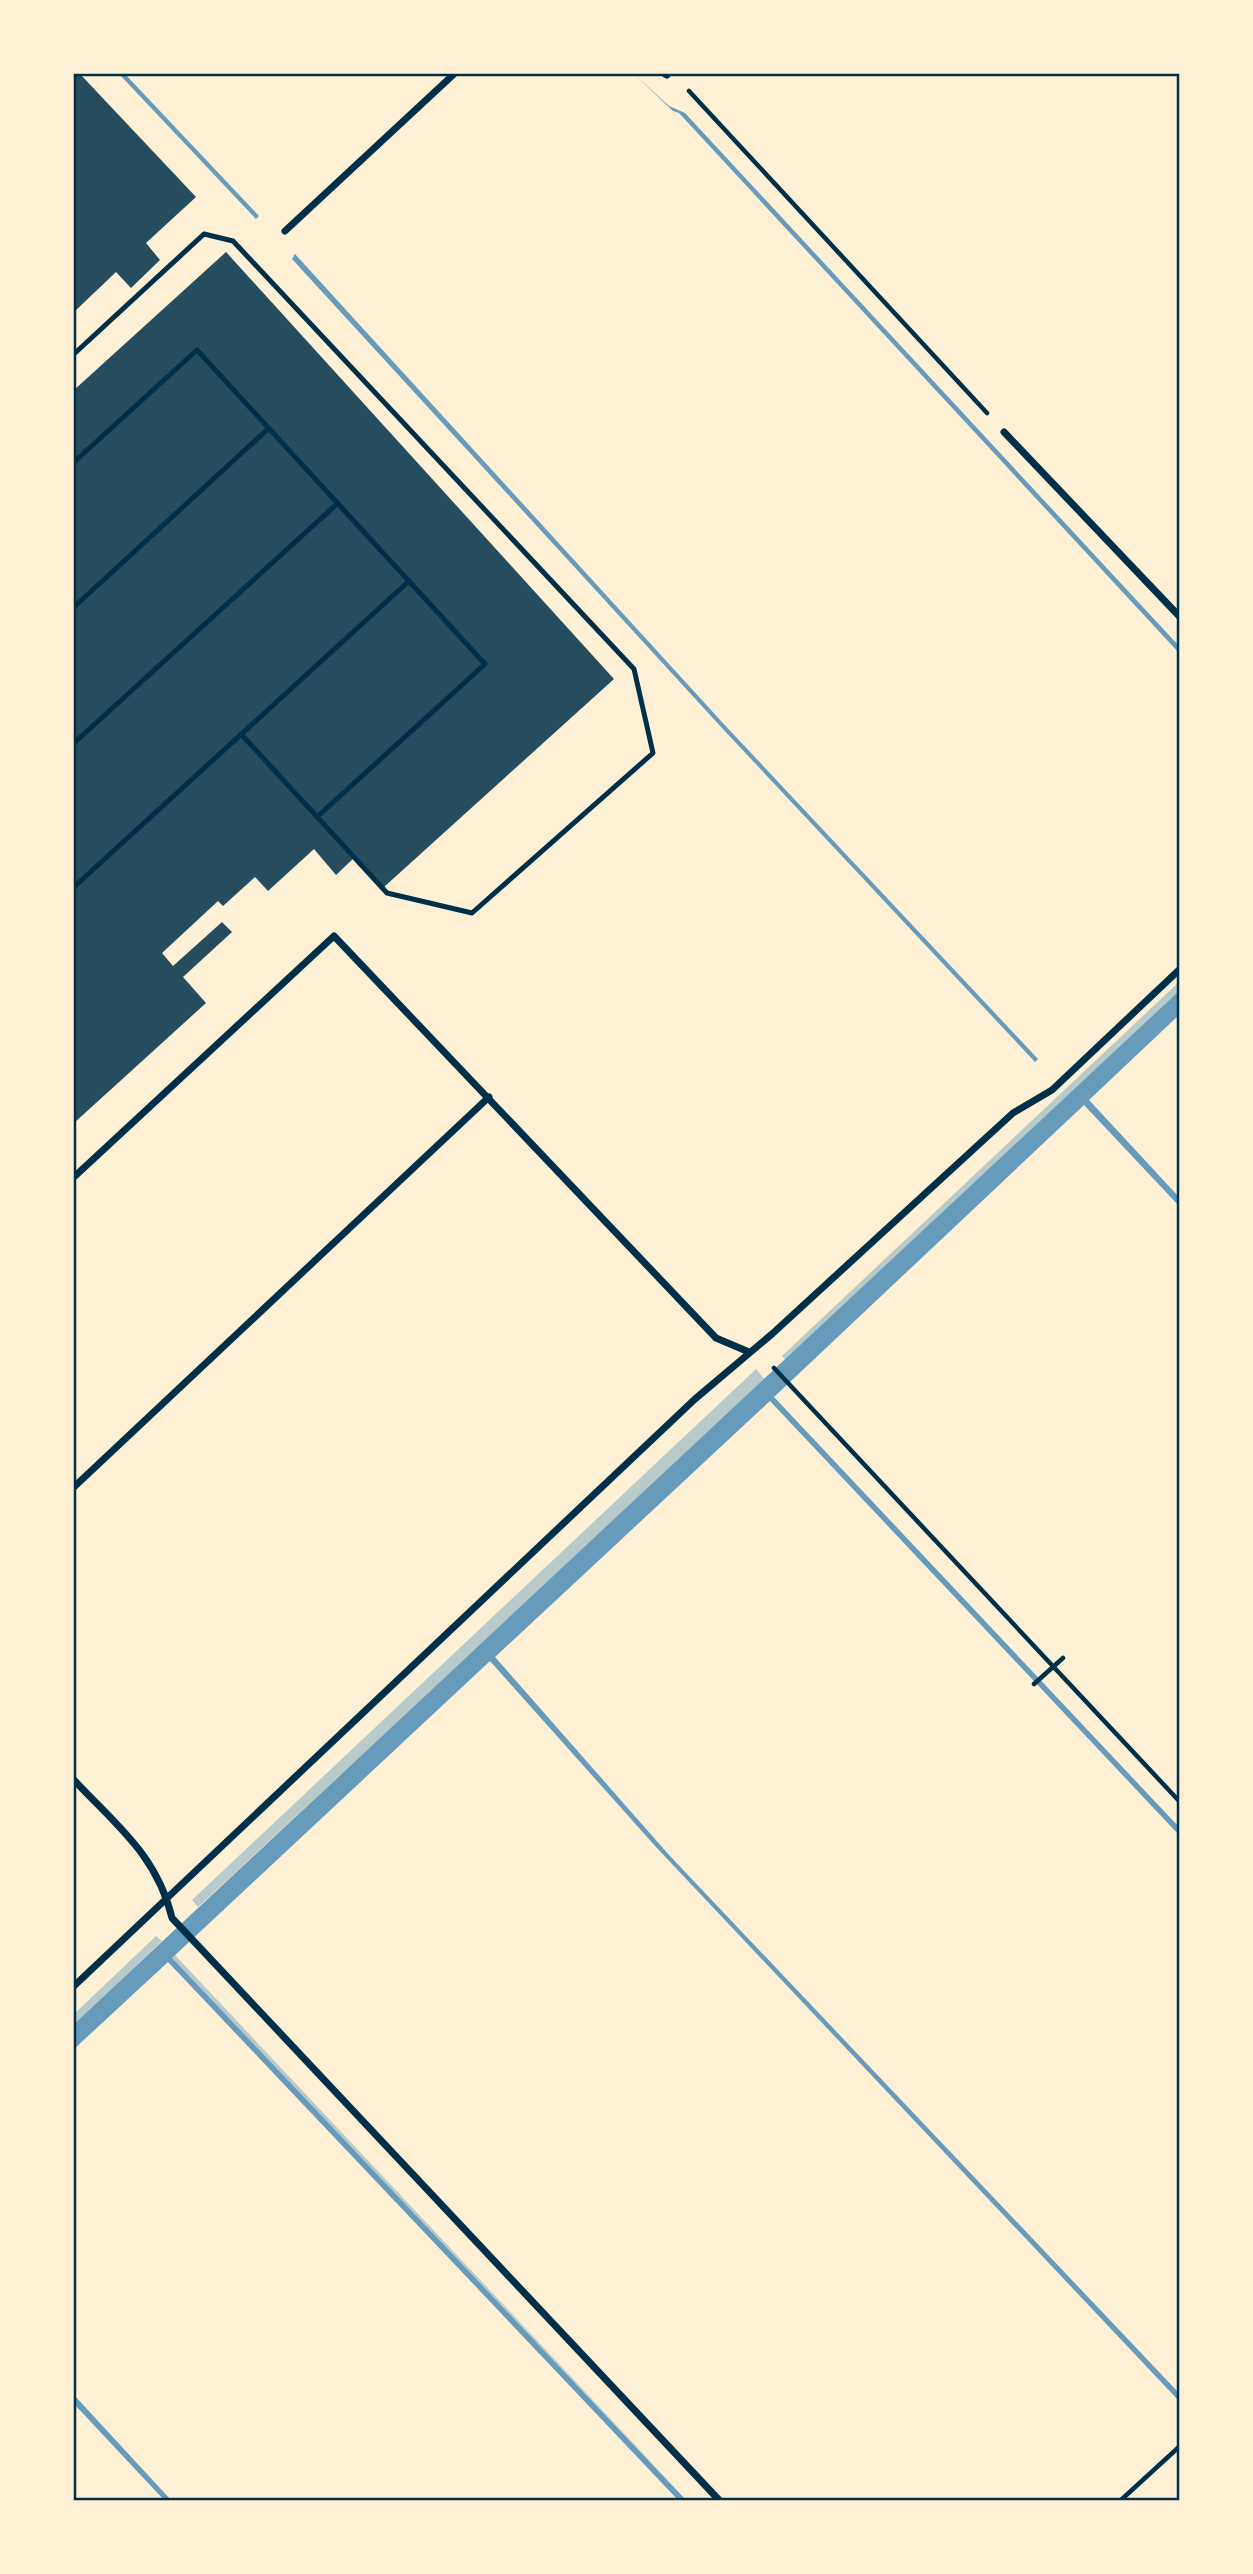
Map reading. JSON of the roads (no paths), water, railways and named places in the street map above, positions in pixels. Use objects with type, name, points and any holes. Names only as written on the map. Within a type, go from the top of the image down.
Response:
[{"type":"street","points":[[285,231],[454,74]]},
{"type":"street","points":[[1004,432],[1180,617]]},
{"type":"street","points":[[74,1177],[334,936],[716,1338],[749,1352]]},
{"type":"street","points":[[74,1986],[695,1399],[1013,1113],[1052,1090],[1180,969]]},
{"type":"street","points":[[74,1486],[489,1097]]},
{"type":"street","points":[[74,1780],[149,1859],[167,1897],[172,1917],[719,2501]]},
{"type":"lane","points":[[74,354],[204,234],[233,241],[634,669],[653,753],[472,913],[387,893],[241,734]]},
{"type":"lane","points":[[74,462],[197,350],[485,664],[317,817]]},
{"type":"lane","points":[[74,607],[269,428]]},
{"type":"lane","points":[[74,743],[338,503]]},
{"type":"lane","points":[[74,887],[409,581]]},
{"type":"water","points":[[119,74],[125,74],[259,216],[256,219]]},
{"type":"water","points":[[634,74],[669,106],[685,113],[1179,646],[1179,653],[679,113],[673,111]]},
{"type":"water","points":[[295,254],[721,721],[1038,1059],[1035,1062],[722,728],[292,259]]},
{"type":"water","points":[[1179,991],[1179,1015],[1089,1100],[1179,1197],[1179,1206],[1084,1105],[774,1397],[1179,1827],[1179,1835],[770,1401],[495,1657],[669,1855],[1179,2393],[1179,2401],[656,1847],[490,1661],[172,1958],[686,2500],[678,2500],[168,1962],[74,2049],[74,2024]]},
{"type":"water","points":[[74,2395],[171,2500],[164,2500],[75,2405]]}]
